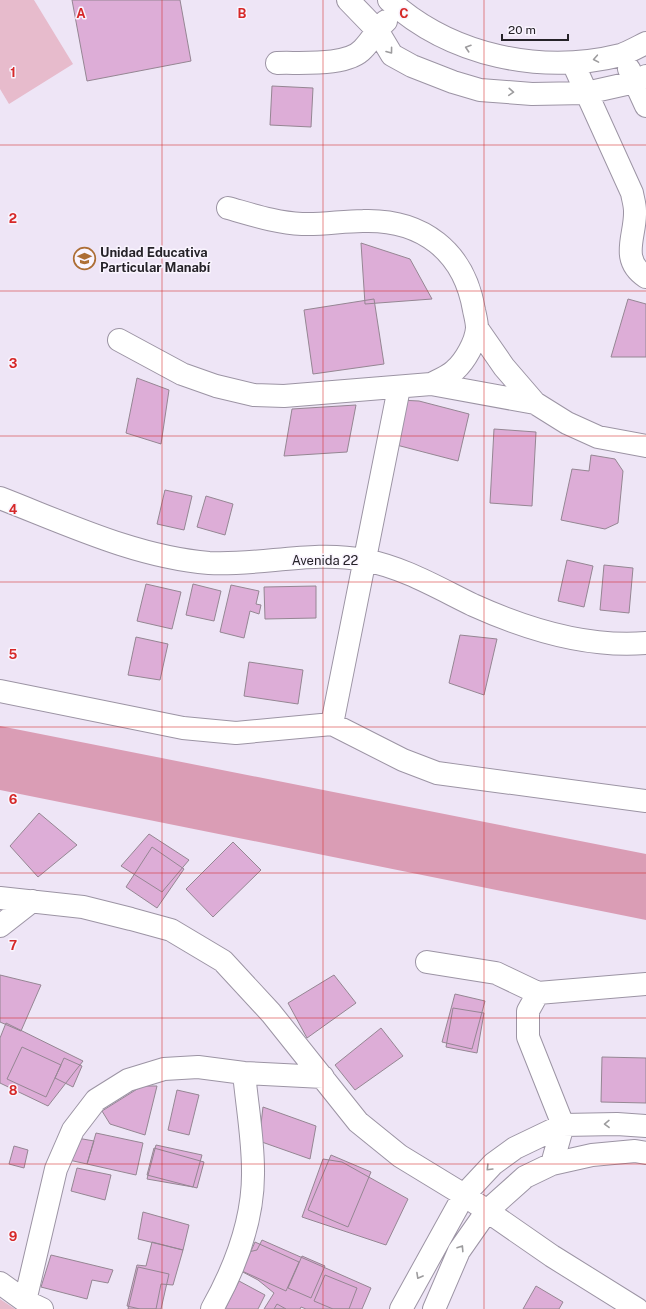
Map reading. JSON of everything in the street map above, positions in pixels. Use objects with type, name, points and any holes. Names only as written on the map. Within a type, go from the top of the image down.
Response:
[{"type":"street","points":[[348,0],[377,30],[392,55],[412,66],[453,82],[480,90],[532,94],[586,93],[641,79]]},
{"type":"street","points":[[277,63],[342,60],[362,50],[394,4],[423,26],[464,47],[516,61],[573,63],[622,54],[646,43]]},
{"type":"street","points":[[622,54],[641,79],[646,106]]},
{"type":"street","points":[[573,63],[632,193],[635,212],[629,247],[632,260],[640,273],[646,277]]},
{"type":"street","points":[[228,208],[281,222],[302,224],[364,221],[392,223],[418,230],[442,246],[460,267],[469,287],[477,328],[504,367],[535,403],[567,423],[598,437],[646,446]]},
{"type":"street","points":[[431,384],[455,370],[469,351],[477,328]]},
{"type":"street","points":[[119,340],[182,374],[216,386],[254,395],[284,396],[399,388],[431,384],[535,403]]},
{"type":"street","points":[[332,724],[399,388]]},
{"type":"street","name":"Avenida 22","points":[[0,498],[104,538],[172,559],[230,563],[327,557],[364,560],[411,574],[517,624],[597,642],[630,645],[646,643]]},
{"type":"street","points":[[0,691],[183,728],[236,733],[332,724],[403,760],[437,773],[646,801]]},
{"type":"street","points":[[0,898],[32,900],[83,907],[171,930],[222,961],[271,1013],[358,1122],[400,1156],[464,1195],[552,1256],[637,1309]]},
{"type":"street","points":[[0,926],[32,900]]},
{"type":"street","points":[[427,962],[496,973],[538,993],[646,984]]},
{"type":"street","points":[[538,993],[528,1011],[528,1037],[563,1125],[552,1164]]},
{"type":"street","points":[[0,1283],[33,1305],[56,1169],[73,1130],[96,1100],[128,1080],[164,1069],[198,1067],[244,1073],[323,1077]]},
{"type":"street","points":[[212,1309],[223,1288],[239,1249],[249,1210],[253,1171],[244,1073]]},
{"type":"street","points":[[401,1309],[464,1195],[498,1160],[515,1148],[563,1125],[617,1124],[646,1126]]},
{"type":"street","points":[[434,1309],[458,1251],[487,1211],[525,1177],[552,1164],[592,1155],[635,1151],[646,1153]]},
{"type":"shaded area","points":[[0,0],[34,0],[73,64],[9,104],[0,89]]},
{"type":"shaded area","points":[[0,726],[646,854],[646,920],[0,790]]},
{"type":"shaded area","points":[[0,1299],[15,1309],[0,1309]]},
{"type":"building","points":[[72,0],[180,0],[191,61],[87,81]]},
{"type":"building","points":[[272,86],[313,88],[311,127],[270,125]]},
{"type":"building","points":[[361,243],[410,259],[432,299],[365,304]]},
{"type":"building","points":[[374,299],[384,364],[313,374],[304,310]]},
{"type":"building","points":[[628,299],[646,304],[646,357],[611,357]]},
{"type":"building","points":[[137,378],[169,390],[161,444],[126,433]]},
{"type":"building","points":[[399,400],[419,401],[469,414],[458,461],[385,442]]},
{"type":"building","points":[[356,405],[347,452],[284,456],[292,409]]},
{"type":"building","points":[[494,429],[536,432],[532,506],[490,503]]},
{"type":"building","points":[[591,455],[615,459],[623,471],[618,523],[605,529],[561,520],[572,469],[589,471]]},
{"type":"building","points":[[165,490],[192,496],[184,530],[157,524]]},
{"type":"building","points":[[206,496],[233,504],[225,535],[197,527]]},
{"type":"building","points":[[567,560],[593,566],[584,607],[558,601]]},
{"type":"building","points":[[604,565],[633,568],[629,613],[600,610]]},
{"type":"building","points":[[146,584],[181,592],[172,629],[137,621]]},
{"type":"building","points":[[193,584],[221,591],[214,621],[186,615]]},
{"type":"building","points":[[231,585],[259,591],[256,604],[261,605],[259,614],[250,611],[244,638],[220,632]]},
{"type":"building","points":[[316,586],[316,618],[265,619],[264,587]]},
{"type":"building","points":[[460,635],[497,639],[484,695],[449,683]]},
{"type":"building","points":[[136,637],[168,644],[160,680],[128,675]]},
{"type":"building","points":[[249,662],[303,670],[298,704],[244,696]]},
{"type":"building","points":[[39,813],[77,845],[38,877],[10,846]]},
{"type":"building","points":[[149,834],[189,860],[162,892],[121,866]]},
{"type":"building","points":[[233,842],[261,870],[213,917],[186,889]]},
{"type":"building","points":[[152,847],[184,869],[157,908],[126,887]]},
{"type":"building","points":[[0,975],[41,985],[21,1031],[0,1022]]},
{"type":"building","points":[[334,975],[356,1003],[307,1038],[288,1003]]},
{"type":"building","points":[[455,994],[485,1001],[472,1049],[442,1042]]},
{"type":"building","points":[[453,1008],[484,1013],[477,1053],[446,1047]]},
{"type":"building","points":[[6,1023],[83,1061],[48,1106],[0,1083],[0,1038]]},
{"type":"building","points":[[381,1028],[403,1056],[355,1090],[335,1065]]},
{"type":"building","points":[[22,1047],[61,1065],[46,1097],[7,1079]]},
{"type":"building","points":[[602,1057],[646,1058],[646,1103],[601,1102]]},
{"type":"building","points":[[64,1058],[82,1066],[73,1087],[55,1078]]},
{"type":"building","points":[[142,1086],[157,1086],[145,1135],[110,1124],[102,1111]]},
{"type":"building","points":[[177,1090],[199,1095],[189,1135],[168,1130]]},
{"type":"building","points":[[263,1107],[316,1126],[310,1159],[259,1141]]},
{"type":"building","points":[[96,1133],[143,1143],[136,1175],[87,1164]]},
{"type":"building","points":[[66,1136],[94,1141],[87,1164],[60,1158]]},
{"type":"building","points":[[156,1145],[202,1155],[193,1187],[147,1179]]},
{"type":"building","points":[[14,1146],[28,1150],[24,1168],[9,1164]]},
{"type":"building","points":[[154,1148],[204,1162],[197,1188],[147,1175]]},
{"type":"building","points":[[331,1155],[371,1172],[348,1227],[308,1210]]},
{"type":"building","points":[[323,1159],[342,1162],[408,1199],[386,1245],[302,1217]]},
{"type":"building","points":[[77,1168],[111,1175],[105,1200],[71,1191]]},
{"type":"building","points":[[143,1212],[189,1225],[183,1250],[138,1239]]},
{"type":"building","points":[[262,1240],[371,1288],[362,1309],[306,1309],[301,1307],[300,1309],[264,1309],[274,1293],[258,1280],[239,1270],[244,1253],[257,1250]]},
{"type":"building","points":[[152,1242],[183,1250],[173,1285],[161,1284],[156,1309],[140,1309],[127,1306],[137,1265],[146,1266]]},
{"type":"building","points":[[255,1242],[299,1262],[286,1291],[242,1271]]},
{"type":"building","points":[[51,1255],[113,1270],[108,1283],[92,1280],[87,1299],[41,1287]]},
{"type":"building","points":[[302,1256],[325,1266],[311,1298],[288,1288]]},
{"type":"building","points":[[138,1267],[169,1274],[161,1309],[128,1309]]},
{"type":"building","points":[[325,1275],[357,1288],[349,1309],[333,1309],[314,1301]]},
{"type":"building","points":[[239,1281],[265,1295],[258,1309],[225,1309]]},
{"type":"building","points":[[536,1286],[563,1302],[559,1309],[523,1309]]},
{"type":"building","points":[[277,1304],[286,1309],[274,1309]]},
{"type":"place","name":"Unidad Educativa Particular Manabí","points":[[85,259]]}]
